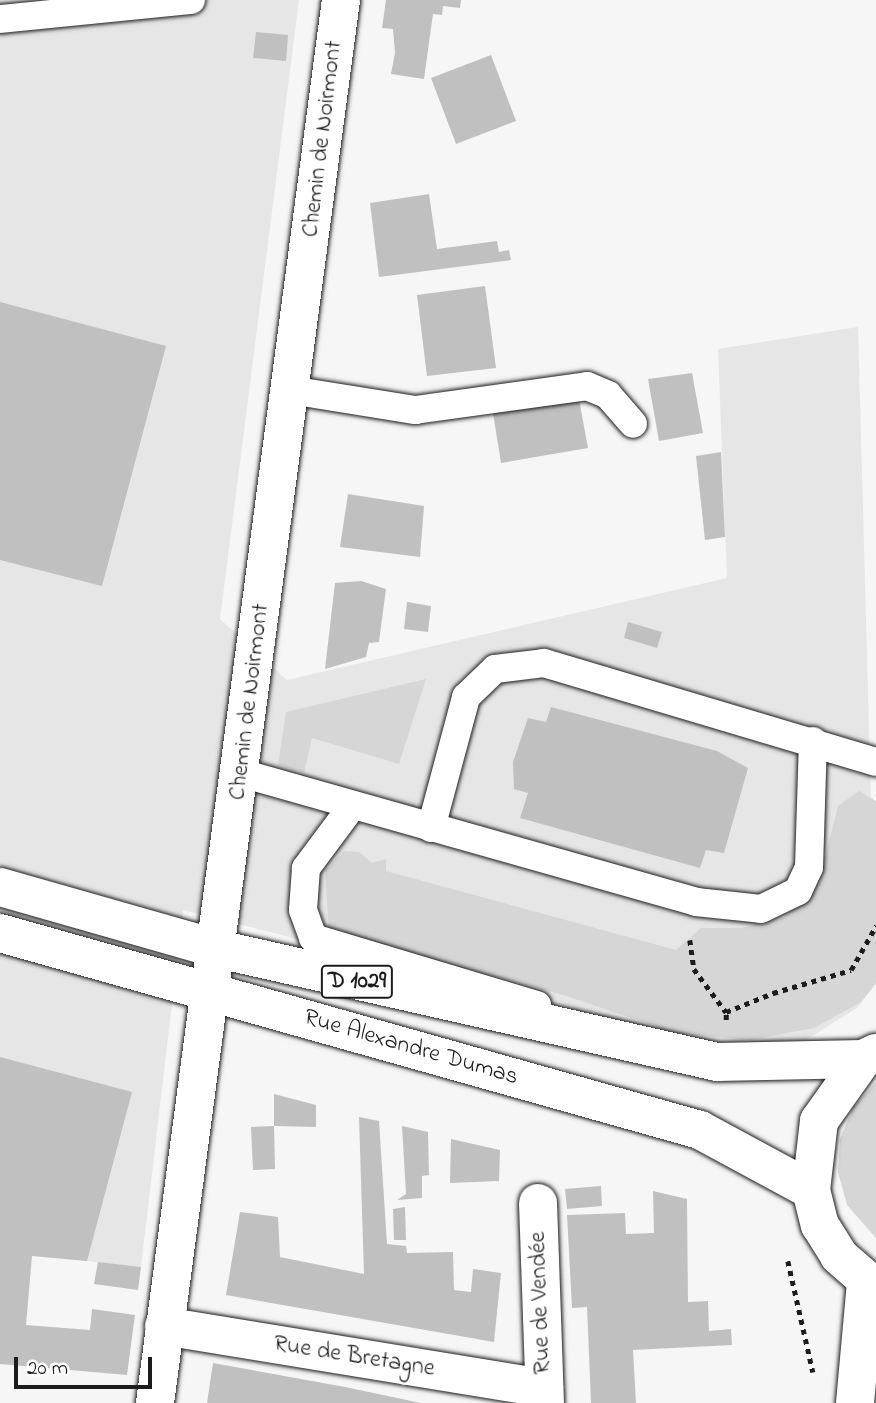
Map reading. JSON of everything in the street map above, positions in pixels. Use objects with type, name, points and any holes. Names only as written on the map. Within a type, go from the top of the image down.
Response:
[{"type":"main road","name":"Chemin de Noirmont","points":[[155,1403],[218,949],[341,0]]},
{"type":"main road","name":"D 1029","points":[[0,887],[218,949],[572,1032],[721,1045]]},
{"type":"main road","name":"Rue Alexandre Dumas","points":[[0,933],[700,1130],[811,1189]]},
{"type":"main road","points":[[721,1045],[869,1056]]},
{"type":"main road","points":[[855,1403],[871,1285],[820,1225],[811,1189],[819,1122],[869,1056]]},
{"type":"main road","name":"Rue de Vendée","points":[[538,1203],[545,1395]]},
{"type":"main road","name":"Rue de Bretagne","points":[[164,1326],[545,1395]]},
{"type":"lane","points":[[0,19],[191,0]]},
{"type":"lane","points":[[290,390],[415,410],[587,386],[608,396],[633,424]]},
{"type":"lane","points":[[431,828],[466,697],[495,669],[544,663],[813,741],[876,762]]},
{"type":"lane","points":[[241,773],[696,902],[761,909],[798,891],[809,867],[815,822],[813,741]]},
{"type":"lane","points":[[353,805],[306,868],[303,910],[313,938],[544,1006],[572,1032]]},
{"type":"path","points":[[696,902],[689,955],[726,1012],[721,1045]]},
{"type":"path","points":[[726,1012],[838,978],[851,970],[876,926]]},
{"type":"path","points":[[785,1252],[817,1386]]},
{"type":"shaded area","points":[[0,0],[299,0],[220,619],[287,680],[727,578],[718,349],[858,327],[876,984],[857,1008],[801,1043],[741,1052],[183,910],[141,1267],[0,1252]]},
{"type":"shaded area","points":[[426,679],[399,764],[312,738],[304,773],[278,765],[286,712]]},
{"type":"shaded area","points":[[859,791],[876,801],[876,983],[861,1002],[814,1028],[750,1040],[676,1033],[563,995],[329,931],[325,871],[344,851],[359,852],[372,863],[386,859],[386,871],[676,950],[701,928],[742,928],[785,917],[823,866],[838,806]]},
{"type":"shaded area","points":[[876,1082],[876,1238],[847,1205],[838,1172],[840,1139],[853,1108]]},
{"type":"building","points":[[386,0],[461,0],[460,8],[443,6],[442,15],[433,14],[424,79],[391,74],[395,53],[393,29],[382,28]]},
{"type":"building","points":[[256,32],[288,35],[286,61],[253,58]]},
{"type":"building","points":[[491,55],[516,121],[456,144],[431,78]]},
{"type":"building","points":[[429,194],[437,249],[497,241],[499,252],[509,250],[511,260],[379,277],[370,203]]},
{"type":"building","points":[[485,286],[496,368],[427,376],[417,295]]},
{"type":"building","points":[[0,302],[166,346],[102,586],[0,560]]},
{"type":"building","points":[[692,373],[703,433],[659,441],[648,379]]},
{"type":"building","points":[[578,394],[588,448],[501,463],[492,407]]},
{"type":"building","points":[[721,452],[725,537],[705,540],[696,456]]},
{"type":"building","points":[[348,494],[424,506],[420,557],[340,547]]},
{"type":"building","points":[[361,581],[386,589],[379,642],[369,643],[366,657],[325,669],[335,583]]},
{"type":"building","points":[[407,602],[431,606],[428,632],[404,629]]},
{"type":"building","points":[[628,622],[662,632],[657,648],[624,638]]},
{"type":"building","points":[[551,707],[717,751],[748,768],[724,853],[706,850],[700,868],[520,818],[528,793],[514,789],[513,762],[528,718],[546,722]]},
{"type":"building","points":[[0,1057],[132,1092],[87,1261],[32,1256],[26,1325],[90,1330],[92,1309],[135,1315],[127,1375],[0,1364]]},
{"type":"building","points":[[274,1094],[316,1105],[316,1127],[274,1126]]},
{"type":"building","points":[[359,1117],[379,1121],[387,1244],[406,1246],[407,1253],[453,1252],[454,1290],[471,1292],[473,1269],[501,1273],[494,1342],[226,1295],[240,1212],[278,1217],[280,1257],[364,1274]]},
{"type":"building","points":[[274,1126],[275,1169],[253,1170],[251,1127]]},
{"type":"building","points":[[402,1126],[428,1132],[429,1175],[422,1176],[422,1198],[397,1200],[406,1194]]},
{"type":"building","points":[[451,1139],[500,1150],[499,1181],[450,1183]]},
{"type":"building","points":[[601,1186],[602,1206],[567,1209],[565,1189]]},
{"type":"building","points":[[653,1191],[687,1199],[688,1302],[708,1301],[709,1331],[731,1329],[732,1345],[633,1350],[636,1403],[591,1403],[587,1307],[572,1308],[567,1215],[625,1213],[626,1234],[654,1233]]},
{"type":"building","points":[[405,1207],[406,1240],[394,1240],[393,1209]]},
{"type":"building","points":[[98,1262],[141,1267],[138,1290],[94,1284]]},
{"type":"building","points":[[213,1363],[345,1387],[421,1403],[207,1403]]}]
